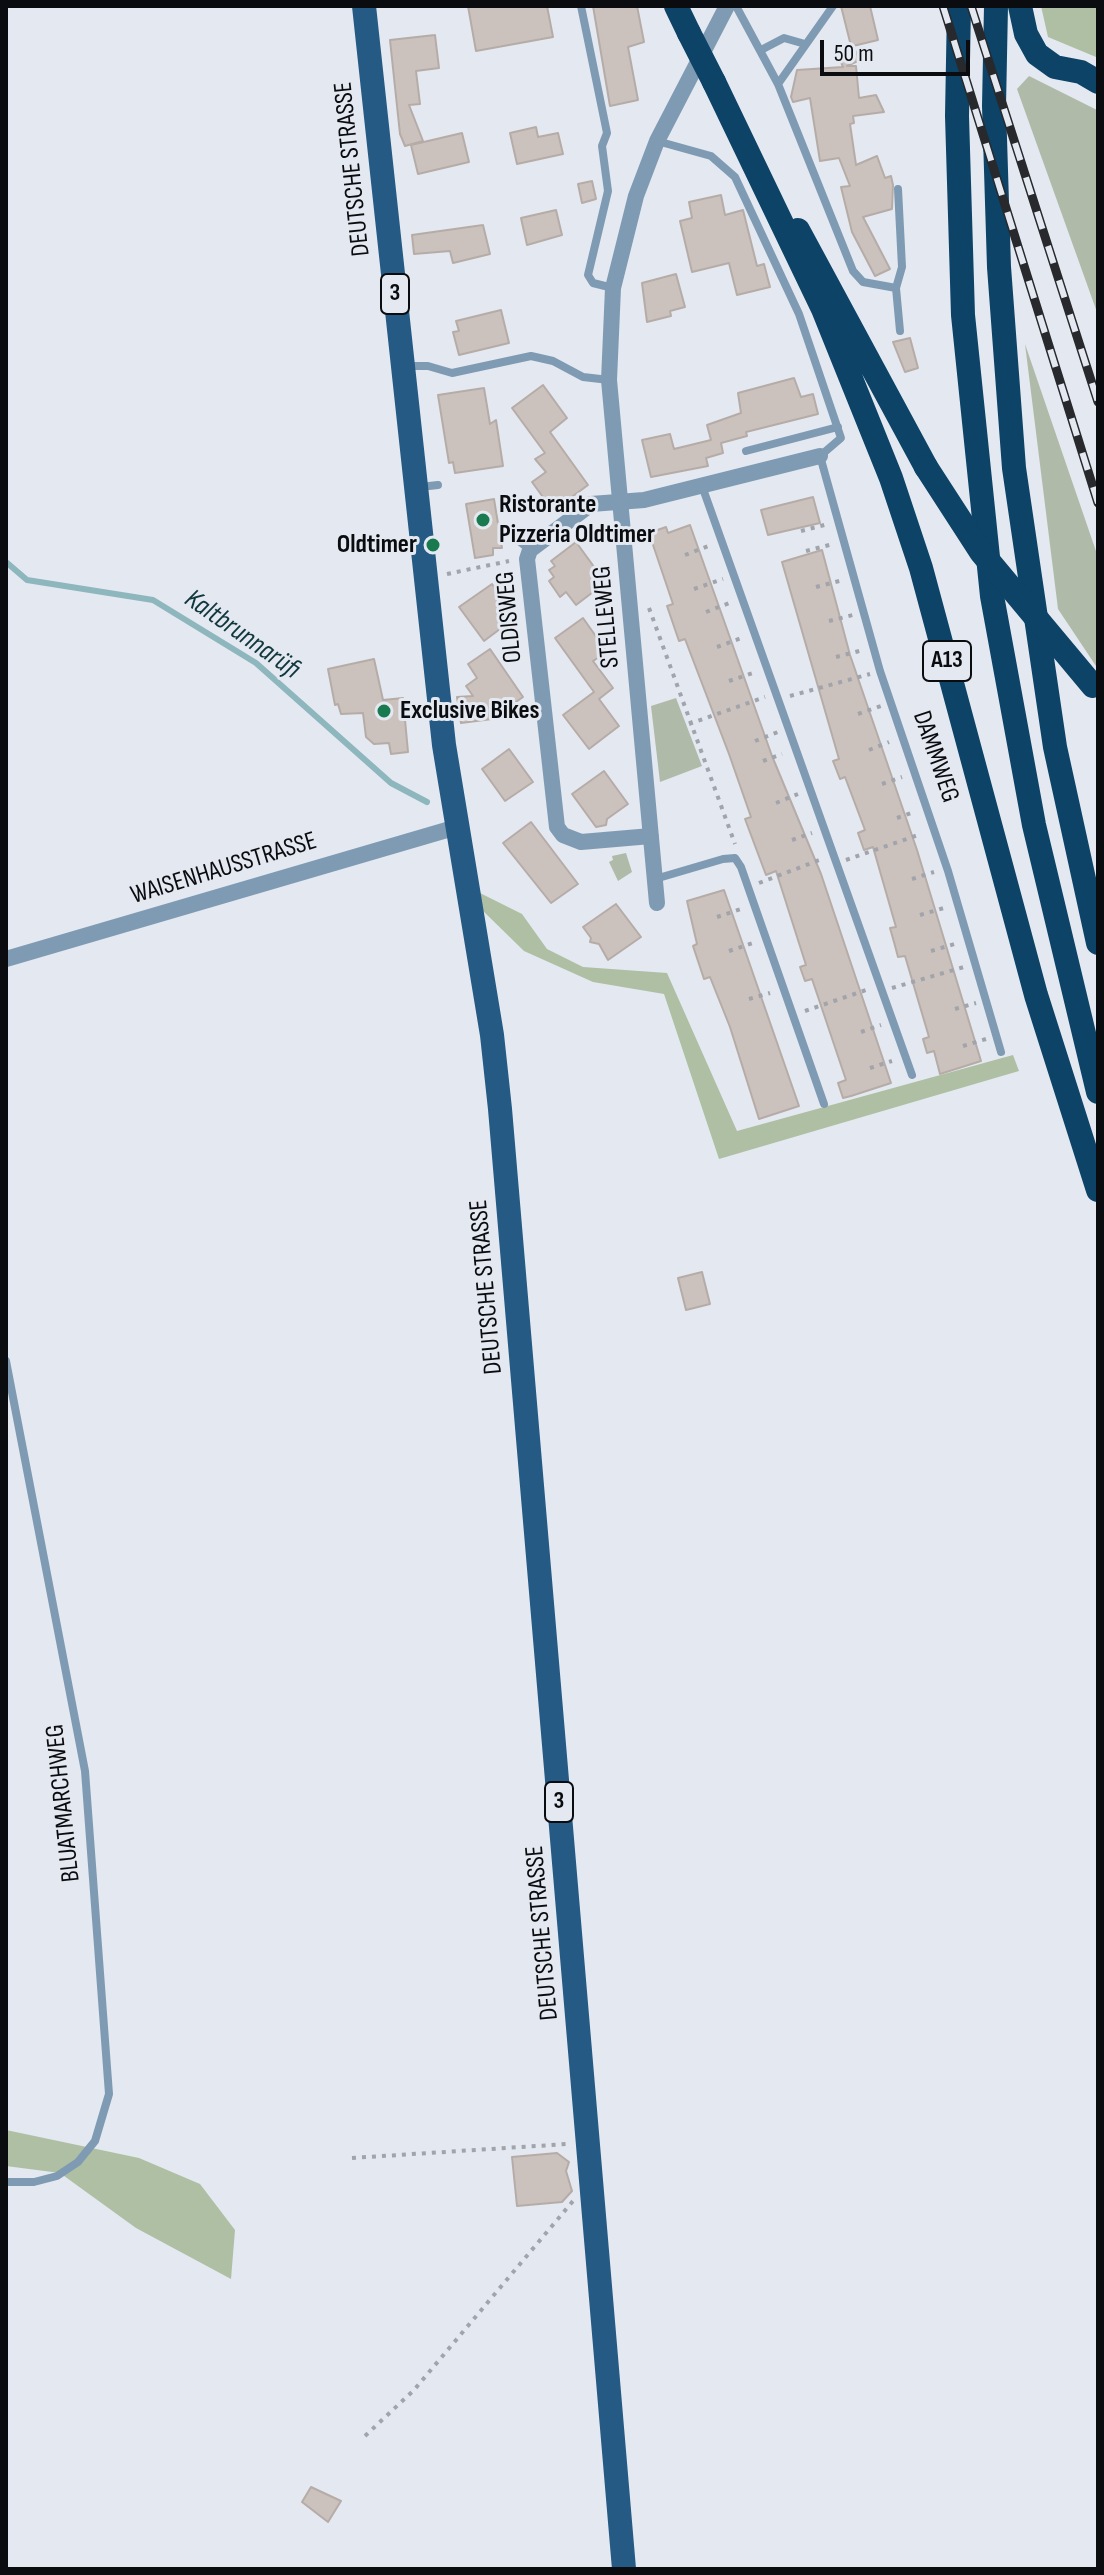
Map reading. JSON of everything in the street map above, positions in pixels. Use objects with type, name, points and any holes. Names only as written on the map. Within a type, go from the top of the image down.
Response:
[{"type":"highway","name":"A13","points":[[676,6],[748,149],[845,360],[891,478],[921,568],[1036,995],[1098,1190]]},
{"type":"highway","name":"A13","points":[[959,6],[957,116],[963,315],[992,596],[1034,825],[1098,1092]]},
{"type":"highway","points":[[996,6],[994,106],[998,253],[1014,468],[1055,747],[1098,943]]},
{"type":"highway","points":[[1020,6],[1026,34],[1037,54],[1055,67],[1092,74]]},
{"type":"highway","name":"A13","points":[[748,149],[816,259],[926,467],[981,552],[1096,689]]},
{"type":"main road","name":"DEUTSCHE STRASSE","points":[[364,6],[403,366],[427,486],[457,827],[497,1082],[624,2569]]},
{"type":"street","name":"STELLEWEG","points":[[657,903],[609,380],[613,288],[636,196],[657,141],[727,6]]},
{"type":"street","points":[[620,501],[644,500],[820,456]]},
{"type":"street","name":"OLDISWEG","points":[[620,501],[591,504],[528,554],[557,827],[563,835],[581,842],[651,836]]},
{"type":"street","name":"WAISENHAUSSTRASSE","points":[[6,959],[457,827]]},
{"type":"lane","points":[[581,6],[607,133],[602,146],[608,191],[588,275],[593,283],[613,288]]},
{"type":"lane","points":[[736,6],[778,84],[853,271],[863,282],[896,288]]},
{"type":"lane","points":[[778,84],[833,6]]},
{"type":"lane","points":[[761,50],[784,38],[805,44]]},
{"type":"lane","points":[[657,141],[711,156],[727,169],[746,195],[799,314],[838,427],[841,438],[820,456]]},
{"type":"lane","points":[[898,189],[902,267],[896,288],[900,331]]},
{"type":"lane","points":[[403,366],[428,366],[452,373],[531,356],[553,361],[583,377],[609,380]]},
{"type":"lane","points":[[746,451],[838,427]]},
{"type":"lane","name":"DAMMWEG","points":[[820,456],[880,671],[935,830],[1001,1052]]},
{"type":"lane","points":[[701,485],[884,988],[912,1075]]},
{"type":"lane","points":[[504,529],[528,554]]},
{"type":"lane","points":[[655,879],[735,858],[824,1104]]},
{"type":"lane","name":"BLUATMARCHWEG","points":[[6,1361],[85,1771],[109,2094],[95,2141],[78,2162],[57,2176],[34,2182],[6,2182]]},
{"type":"path","points":[[801,531],[838,521]]},
{"type":"path","points":[[685,555],[721,541]]},
{"type":"path","points":[[806,551],[844,541]]},
{"type":"path","points":[[437,576],[528,554]]},
{"type":"path","points":[[694,589],[733,576]]},
{"type":"path","points":[[816,587],[854,577]]},
{"type":"path","points":[[644,594],[689,724],[734,839],[735,858]]},
{"type":"path","points":[[706,612],[741,599]]},
{"type":"path","points":[[829,621],[863,612]]},
{"type":"path","points":[[717,647],[753,634]]},
{"type":"path","points":[[836,657],[873,647]]},
{"type":"path","points":[[729,681],[766,668]]},
{"type":"path","points":[[689,724],[776,697],[880,671]]},
{"type":"path","points":[[858,714],[891,703]]},
{"type":"path","points":[[755,741],[788,728]]},
{"type":"path","points":[[869,750],[903,738]]},
{"type":"path","points":[[763,761],[796,749]]},
{"type":"path","points":[[882,784],[915,773]]},
{"type":"path","points":[[776,803],[811,789]]},
{"type":"path","points":[[792,840],[826,827]]},
{"type":"path","points":[[748,887],[935,830]]},
{"type":"path","points":[[912,879],[947,868]]},
{"type":"path","points":[[920,915],[958,903]]},
{"type":"path","points":[[717,917],[754,904]]},
{"type":"path","points":[[729,951],[766,939]]},
{"type":"path","points":[[931,951],[968,940]]},
{"type":"path","points":[[793,1015],[974,963]]},
{"type":"path","points":[[749,999],[784,988]]},
{"type":"path","points":[[955,1009],[986,1001]]},
{"type":"path","points":[[963,1046],[996,1036]]},
{"type":"path","points":[[870,1068],[906,1057]]},
{"type":"path","points":[[352,2158],[514,2146],[589,2145]]},
{"type":"path","points":[[365,2436],[414,2390],[592,2177]]},
{"type":"green space","points":[[1041,6],[1098,6],[1096,57],[1048,37]]},
{"type":"green space","points":[[1029,76],[1097,110],[1098,315],[1017,89]]},
{"type":"green space","points":[[1025,344],[1098,557],[1098,669],[1058,609]]},
{"type":"green space","points":[[676,698],[702,766],[660,782],[651,706]]},
{"type":"green space","points":[[626,853],[632,872],[618,881],[609,862],[613,860],[612,856]]},
{"type":"green space","points":[[478,892],[522,914],[547,949],[583,967],[667,973],[737,1131],[1013,1055],[1019,1071],[719,1159],[664,994],[593,982],[524,951],[480,908]]},
{"type":"green space","points":[[6,2130],[139,2158],[200,2184],[235,2230],[231,2279],[136,2228],[60,2173],[6,2166]]},
{"type":"building","points":[[468,6],[547,6],[553,37],[476,51]]},
{"type":"building","points":[[593,6],[637,6],[644,42],[628,47],[638,100],[610,106]]},
{"type":"building","points":[[841,6],[870,6],[878,40],[853,46],[860,60],[847,66],[856,66],[859,98],[876,95],[884,112],[853,116],[854,123],[850,124],[856,165],[877,156],[885,178],[891,176],[893,185],[892,209],[863,217],[890,269],[875,276],[852,232],[841,187],[850,186],[839,158],[820,161],[810,98],[793,102],[791,97],[797,70],[843,67],[837,53],[851,46]]},
{"type":"building","points":[[435,35],[439,68],[416,71],[420,104],[409,105],[423,141],[405,146],[400,134],[390,40]]},
{"type":"building","points":[[536,127],[538,137],[558,133],[563,154],[517,164],[510,133]]},
{"type":"building","points":[[462,133],[469,162],[418,174],[411,145]]},
{"type":"building","points":[[592,181],[596,199],[582,203],[578,184]]},
{"type":"building","points":[[721,195],[725,215],[743,210],[757,266],[764,264],[770,287],[737,295],[729,263],[692,272],[680,221],[692,218],[689,202]]},
{"type":"building","points":[[556,210],[562,235],[527,245],[521,218]]},
{"type":"building","points":[[483,225],[490,254],[453,263],[450,251],[414,254],[412,235]]},
{"type":"building","points":[[676,274],[685,307],[670,311],[671,316],[647,322],[642,283]]},
{"type":"building","points":[[501,310],[509,343],[459,355],[453,332],[459,331],[456,321]]},
{"type":"building","points":[[910,338],[918,368],[905,372],[893,342]]},
{"type":"building","points":[[794,378],[801,397],[813,394],[818,414],[746,432],[747,436],[721,443],[723,453],[706,458],[708,466],[651,477],[642,440],[670,434],[674,449],[711,440],[707,425],[741,413],[738,393]]},
{"type":"building","points":[[543,385],[567,418],[550,432],[588,485],[553,511],[532,482],[546,472],[535,459],[545,453],[512,408]]},
{"type":"building","points":[[484,388],[490,424],[496,420],[503,466],[455,473],[453,462],[449,463],[438,395]]},
{"type":"building","points":[[813,497],[820,523],[768,535],[761,510]]},
{"type":"building","points":[[494,499],[502,548],[493,548],[493,555],[475,558],[466,504]]},
{"type":"building","points":[[690,525],[772,756],[821,874],[891,1083],[851,1096],[843,1098],[838,1083],[846,1080],[812,979],[805,981],[800,967],[806,965],[776,871],[766,875],[745,819],[751,817],[729,754],[685,639],[679,641],[667,606],[673,604],[649,533],[666,527],[668,533]]},
{"type":"building","points":[[576,542],[600,575],[592,581],[597,589],[576,605],[566,592],[560,597],[549,581],[554,577],[549,570],[555,566],[551,561]]},
{"type":"building","points":[[822,550],[850,655],[917,850],[981,1061],[940,1074],[934,1051],[927,1053],[923,1039],[929,1037],[905,956],[898,957],[890,928],[896,927],[873,847],[864,850],[858,833],[865,830],[845,777],[840,779],[833,761],[839,759],[782,562]]},
{"type":"building","points":[[492,584],[516,617],[484,641],[459,607]]},
{"type":"building","points":[[583,618],[607,652],[593,661],[613,688],[599,699],[619,726],[589,749],[563,715],[594,692],[555,638]]},
{"type":"building","points":[[490,649],[523,697],[492,719],[461,723],[457,697],[473,696],[466,686],[477,678],[468,664]]},
{"type":"building","points":[[374,659],[383,700],[403,698],[408,752],[391,754],[389,743],[374,744],[366,737],[363,713],[341,714],[338,704],[335,705],[328,669]]},
{"type":"building","points":[[509,749],[533,782],[505,801],[482,769]]},
{"type":"building","points":[[604,771],[628,804],[607,819],[606,825],[596,827],[572,794]]},
{"type":"building","points":[[531,822],[578,884],[551,903],[503,843]]},
{"type":"building","points":[[724,890],[799,1106],[759,1119],[730,1027],[710,977],[704,979],[693,946],[697,944],[687,901]]},
{"type":"building","points":[[616,904],[641,937],[608,960],[599,944],[590,942],[591,938],[583,927]]},
{"type":"building","points":[[702,1272],[710,1304],[686,1310],[678,1278]]},
{"type":"building","points":[[557,2153],[569,2162],[566,2171],[572,2191],[562,2202],[517,2206],[512,2157]]},
{"type":"building","points":[[311,2487],[341,2501],[328,2522],[302,2502]]},
{"type":"waterway","name":"Kaltbrunnarüfi","points":[[6,562],[27,580],[153,600],[256,663],[391,783],[427,802]]},
{"type":"railway","points":[[943,6],[1098,503]]},
{"type":"railway","points":[[971,6],[1098,402]]},
{"type":"place","name":"Ristorante Pizzeria Oldtimer","points":[[483,520]]},
{"type":"place","name":"Oldtimer","points":[[433,545]]},
{"type":"place","name":"Exclusive Bikes","points":[[384,711]]}]
